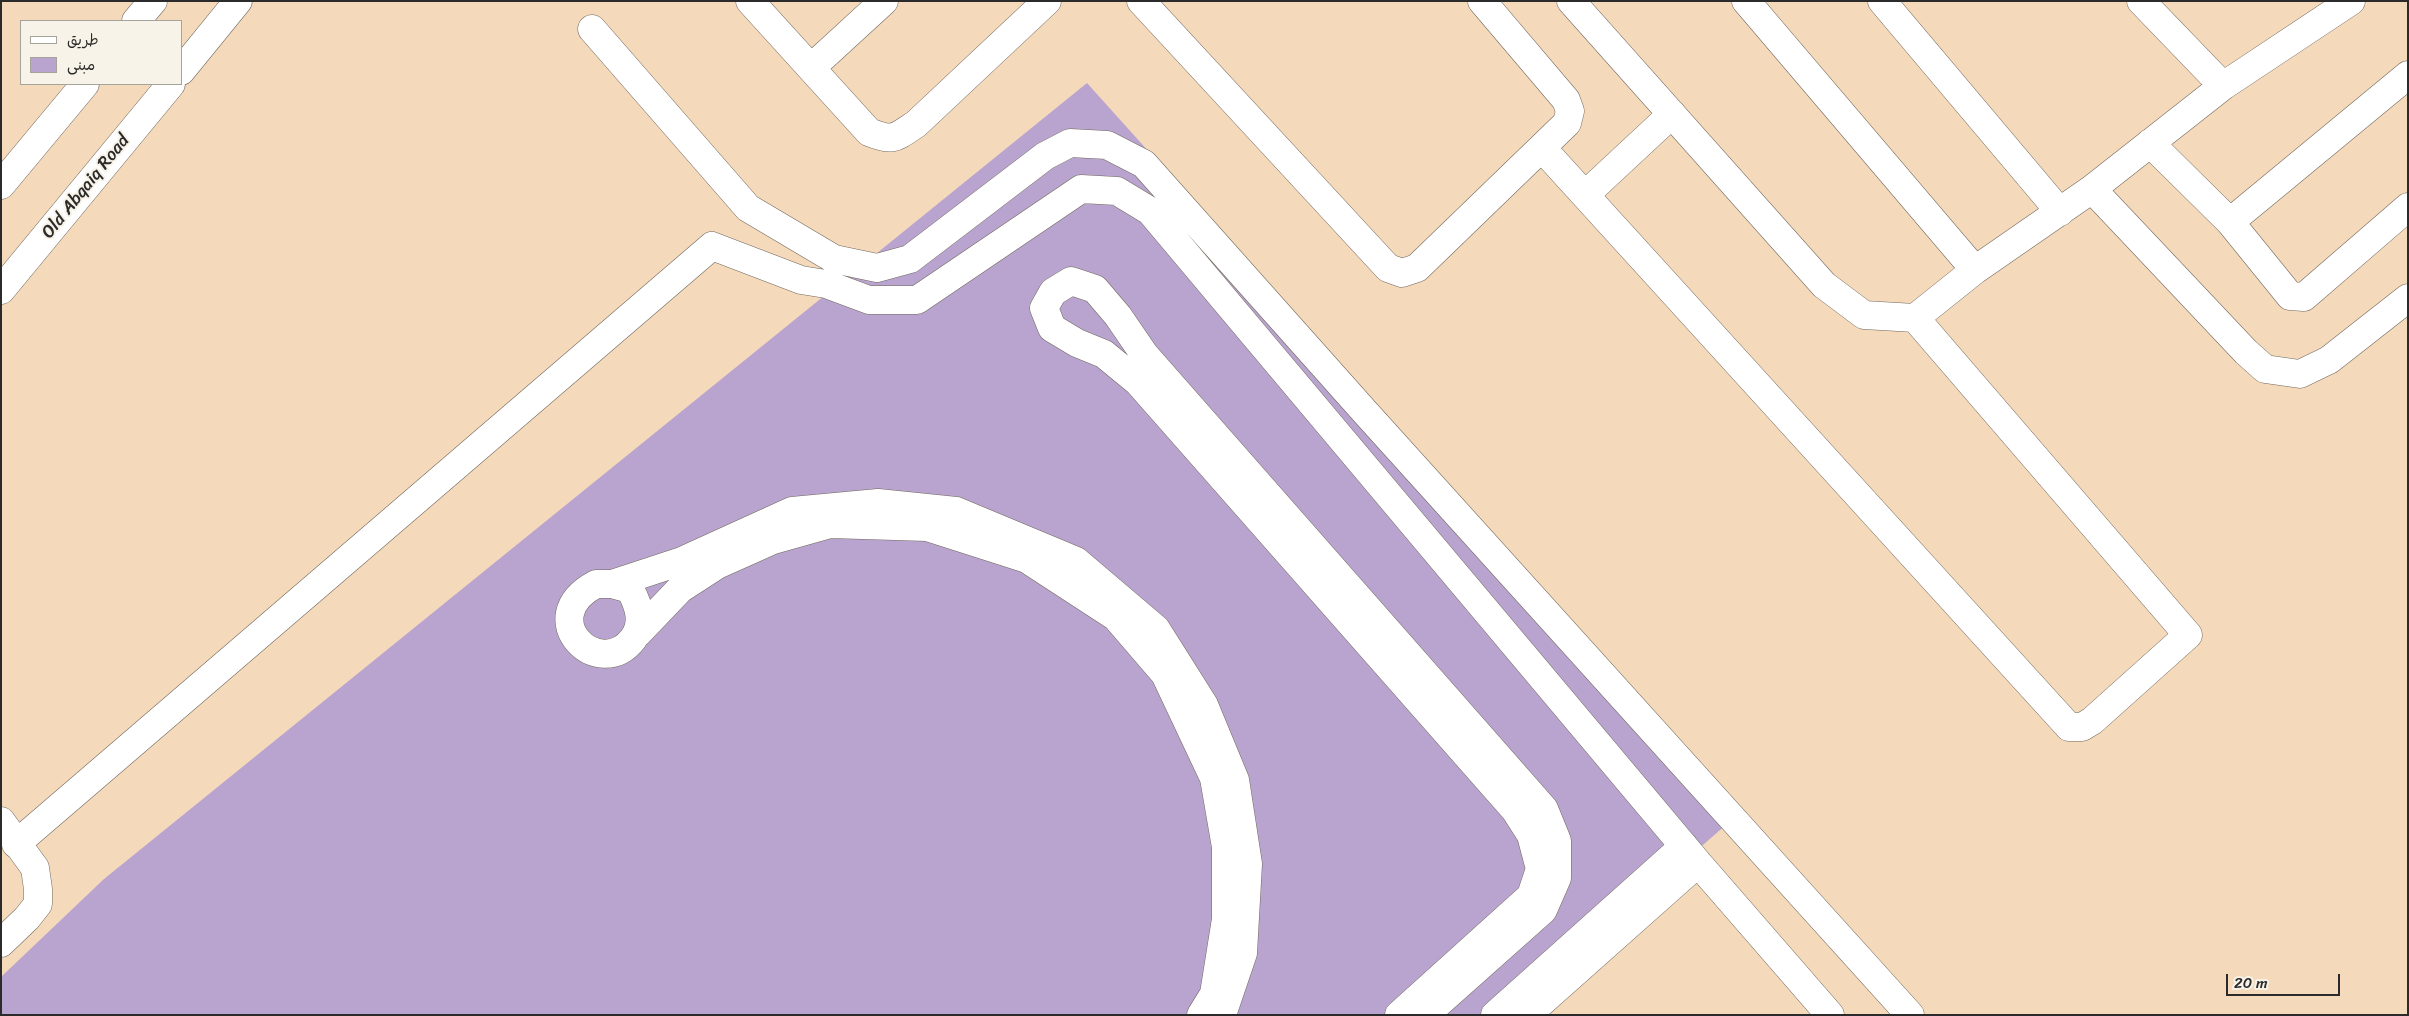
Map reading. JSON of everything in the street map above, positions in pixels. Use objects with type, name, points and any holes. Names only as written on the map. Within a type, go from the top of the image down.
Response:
[{"type":"main road","points":[[137,20],[152,1]]},
{"type":"main road","points":[[182,70],[238,1]]},
{"type":"main road","points":[[750,1],[869,132],[886,139],[898,136],[916,124],[1047,1]]},
{"type":"main road","points":[[811,68],[884,1]]},
{"type":"main road","points":[[1141,1],[1388,268],[1402,273],[1417,268],[1567,123],[1570,111],[1566,100],[1482,1]]},
{"type":"main road","points":[[1571,1],[1824,285],[1864,315],[1915,318],[1976,270],[2092,189],[2223,86],[2351,1]]},
{"type":"main road","points":[[1746,1],[1976,270]]},
{"type":"main road","points":[[1882,1],[2060,212]]},
{"type":"main road","points":[[2141,1],[2223,86]]},
{"type":"main road","points":[[592,29],[748,208],[834,259],[877,268],[910,259],[1045,156],[1070,144],[1107,145],[1144,164],[1385,434],[1910,1015]]},
{"type":"main road","points":[[2230,222],[2408,75]]},
{"type":"main road","points":[[1,185],[84,85]]},
{"type":"main road","name":"Old Abqaiq Road","points":[[1,290],[170,85]]},
{"type":"main road","points":[[1585,195],[1672,114]]},
{"type":"main road","points":[[2150,144],[2230,222],[2290,296],[2296,298],[2304,297],[2408,207]]},
{"type":"main road","points":[[1542,148],[2069,726],[2082,727],[2092,722],[2188,635],[1915,318]]},
{"type":"main road","points":[[16,844],[712,246],[801,280],[826,284],[869,300],[917,300],[1081,189],[1117,190],[1150,211],[1691,854],[1830,1015]]},
{"type":"main road","points":[[2092,189],[2246,352],[2265,369],[2300,374],[2329,360],[2408,298]]},
{"type":"main road","points":[[1399,1015],[1531,896],[1540,869],[1531,835],[1515,810],[1138,382],[1104,354],[1077,344],[1052,328],[1044,308],[1053,292],[1072,281],[1095,289],[1118,316],[1144,354],[1544,809],[1557,841],[1557,878],[1543,910],[1425,1015]]},
{"type":"main road","points":[[612,584],[682,561],[792,511],[878,503],[956,511],[1076,561],[1156,629],[1204,704],[1235,780],[1248,864],[1243,954],[1222,1015]]},
{"type":"main road","points":[[638,633],[641,617],[630,589],[612,584],[596,584],[582,591],[572,604],[569,619],[573,635],[583,647],[598,654],[614,653],[628,646],[680,589],[717,565],[773,540],[830,524],[927,526],[1027,559],[1116,617],[1165,674],[1214,778],[1226,848],[1226,919],[1214,994],[1201,1015]]},
{"type":"main road","points":[[1,820],[16,838],[16,844],[35,868],[38,904],[27,918],[1,943]]},
{"type":"main road","points":[[1495,1015],[1691,854]]},
{"type":"main road","points":[[1527,1015],[1691,854]]},
{"type":"building","points":[[1087,83],[1742,811],[1507,1015],[1,1015],[1,977],[104,879]]}]
